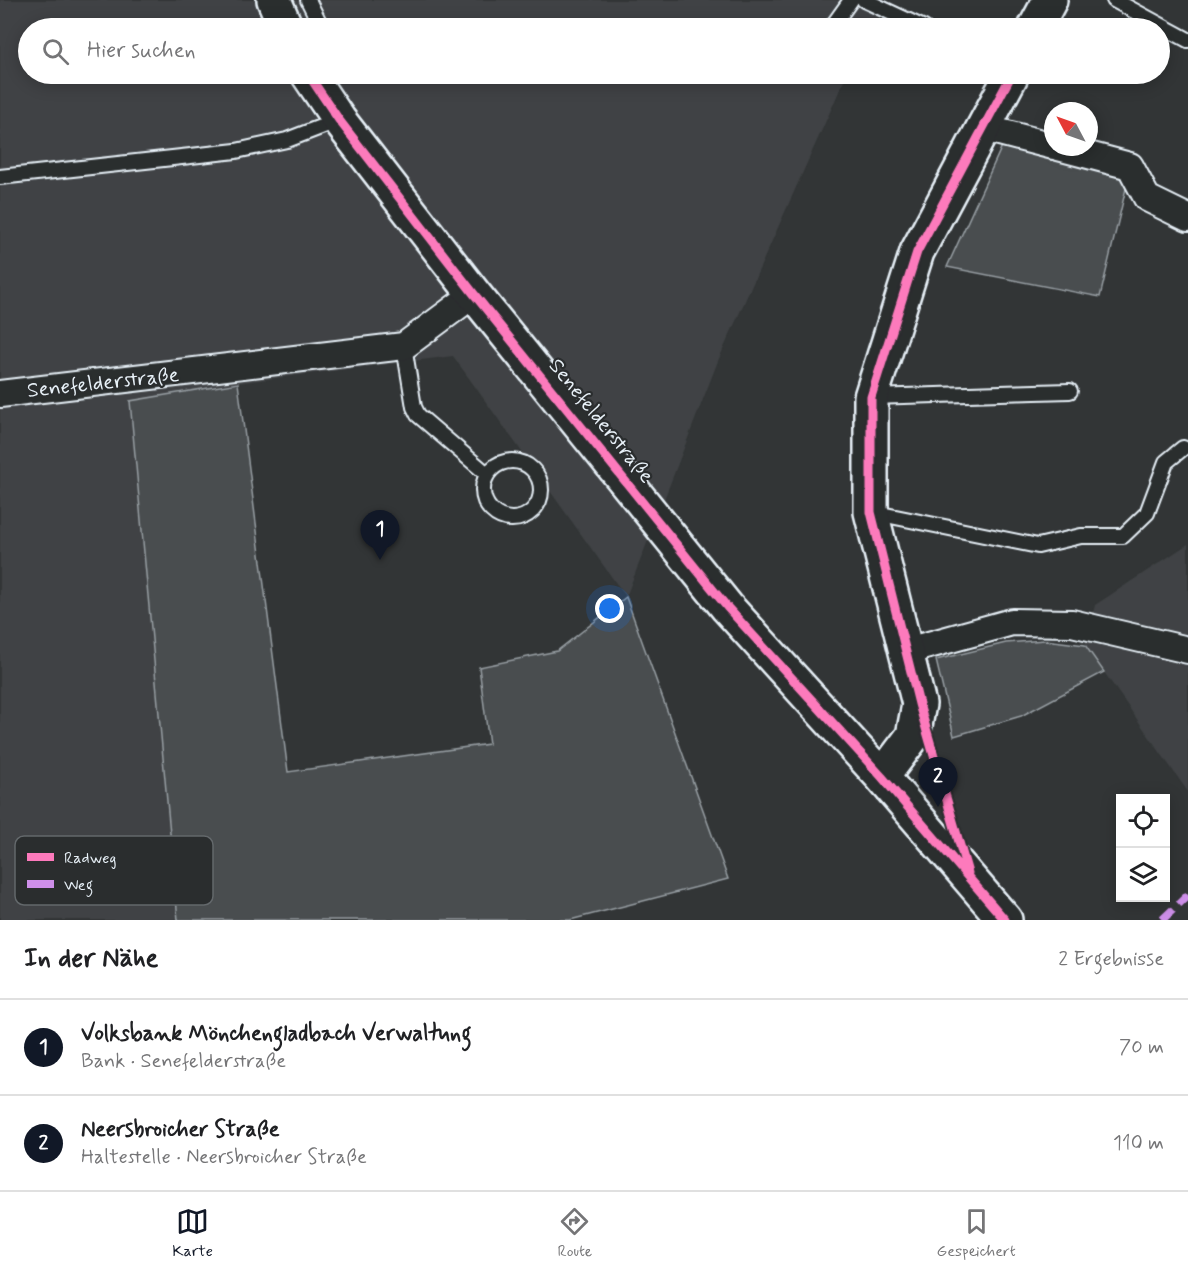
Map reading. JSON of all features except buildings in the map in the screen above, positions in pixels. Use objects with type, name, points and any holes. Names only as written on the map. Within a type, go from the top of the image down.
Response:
[{"type":"street","points":[[274,0],[282,18]]},
{"type":"street","points":[[1040,18],[1050,0]]},
{"type":"street","name":"Senefelderstraße","points":[[315,84],[339,120],[474,294],[727,607],[882,777],[994,913]]},
{"type":"street","points":[[882,777],[913,736],[919,704],[871,512],[870,397],[917,252],[1007,84]]},
{"type":"street","points":[[984,128],[1044,144]]},
{"type":"street","points":[[1092,156],[1130,166],[1147,198],[1188,218]]},
{"type":"street","name":"Senefelderstraße","points":[[0,394],[404,346],[474,294]]},
{"type":"street","points":[[907,651],[1012,622],[1072,623],[1188,650]]},
{"type":"lane","points":[[308,0],[317,18]]},
{"type":"lane","points":[[838,18],[851,0]]},
{"type":"lane","points":[[864,0],[903,18]]},
{"type":"lane","points":[[1114,0],[1147,18]]},
{"type":"lane","points":[[1170,30],[1188,40]]},
{"type":"lane","points":[[0,177],[236,151],[286,140],[339,120]]},
{"type":"lane","points":[[404,346],[414,407],[418,416],[487,474]]},
{"type":"lane","points":[[870,397],[1070,391]]},
{"type":"lane","points":[[871,512],[1038,546],[1081,536],[1123,536],[1147,513],[1166,462],[1183,448]]},
{"type":"lane","points":[[513,460],[532,468],[541,485],[538,505],[523,518],[505,519],[496,515],[484,501],[483,482],[487,474],[494,467],[513,460]]},
{"type":"shaded area","points":[[0,0],[888,0],[877,18],[18,18],[18,84],[843,84],[718,361],[626,597],[453,356],[238,383],[130,401],[170,836],[15,836],[15,905],[177,905],[178,920],[0,920]]},
{"type":"shaded area","points":[[1003,144],[1128,180],[1100,297],[947,267]]},
{"type":"shaded area","points":[[238,383],[288,772],[489,744],[479,667],[557,651],[626,597],[728,879],[570,920],[178,920],[177,905],[213,905],[213,836],[170,836],[130,401]]},
{"type":"shaded area","points":[[1188,544],[1188,792],[1085,645],[1095,605]]},
{"type":"shaded area","points":[[1045,640],[1085,645],[1104,672],[1021,716],[954,736],[936,660],[1006,643]]},
{"type":"marked path","points":[[1162,920],[1188,895]]},
{"type":"cycle path","points":[[315,84],[339,120],[474,294],[727,607],[882,777],[1005,920]]},
{"type":"cycle path","points":[[968,873],[919,704],[871,512],[871,397],[917,252],[1007,84]]},
{"type":"place","name":"Volksbank Mönchengladbach Verwaltung","points":[[380,560]]},
{"type":"place","name":"Neersbroicher Straße","points":[[938,807]]}]
